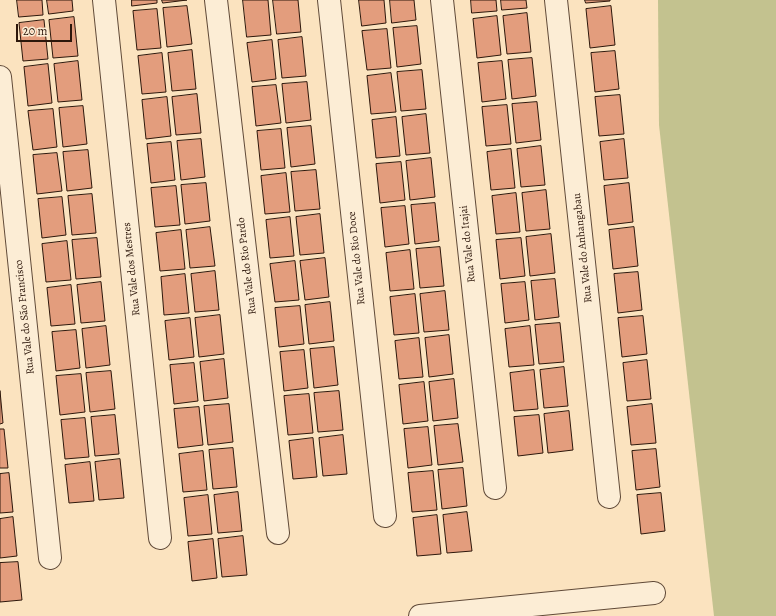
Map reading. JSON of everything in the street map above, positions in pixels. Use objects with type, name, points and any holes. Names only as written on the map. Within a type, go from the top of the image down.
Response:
[{"type":"street","name":"Rua Vale dos Mestres","points":[[104,0],[160,538]]},
{"type":"street","name":"Rua Vale do Rio Pardo","points":[[216,0],[278,533]]},
{"type":"street","name":"Rua Vale do Rio Doce","points":[[329,0],[385,516]]},
{"type":"street","name":"Rua Vale do Itajai","points":[[442,0],[495,488]]},
{"type":"street","name":"Rua Vale do Anhangabau","points":[[556,0],[609,497]]},
{"type":"street","name":"Rua Vale do São Francisco","points":[[0,77],[50,558]]},
{"type":"street","points":[[420,616],[654,593]]},
{"type":"shaded area","points":[[658,0],[776,0],[776,616],[714,616],[659,125]]},
{"type":"building","points":[[17,0],[42,0],[43,15],[19,17]]},
{"type":"building","points":[[47,0],[72,0],[73,11],[49,14]]},
{"type":"building","points":[[132,0],[157,0],[157,3],[132,6]]},
{"type":"building","points":[[162,0],[187,0],[163,3]]},
{"type":"building","points":[[243,0],[268,0],[271,35],[247,37]]},
{"type":"building","points":[[273,0],[298,0],[301,32],[277,34]]},
{"type":"building","points":[[359,0],[384,0],[386,23],[362,26]]},
{"type":"building","points":[[390,0],[414,0],[416,20],[392,23]]},
{"type":"building","points":[[471,0],[496,0],[497,11],[472,13]]},
{"type":"building","points":[[501,0],[526,0],[527,8],[502,10]]},
{"type":"building","points":[[585,0],[610,0],[610,1],[586,3]]},
{"type":"building","points":[[187,6],[192,44],[167,47],[163,8]]},
{"type":"building","points":[[611,6],[615,45],[590,48],[586,9]]},
{"type":"building","points":[[157,9],[161,48],[137,50],[133,11]]},
{"type":"building","points":[[527,13],[531,52],[507,54],[503,16]]},
{"type":"building","points":[[497,16],[501,55],[477,58],[473,19]]},
{"type":"building","points":[[74,17],[78,56],[53,58],[49,20]]},
{"type":"building","points":[[44,20],[48,59],[23,61],[19,23]]},
{"type":"building","points":[[417,26],[421,64],[397,67],[393,28]]},
{"type":"building","points":[[387,29],[391,68],[367,70],[362,31]]},
{"type":"building","points":[[302,37],[306,76],[282,78],[278,40]]},
{"type":"building","points":[[272,40],[276,79],[252,82],[247,43]]},
{"type":"building","points":[[192,50],[196,89],[172,91],[168,53]]},
{"type":"building","points":[[615,51],[619,89],[595,92],[591,53]]},
{"type":"building","points":[[162,53],[166,92],[142,94],[138,56]]},
{"type":"building","points":[[532,58],[536,96],[512,99],[508,60]]},
{"type":"building","points":[[78,61],[82,100],[58,102],[54,64]]},
{"type":"building","points":[[502,61],[506,99],[482,102],[478,63]]},
{"type":"building","points":[[48,64],[52,103],[28,106],[24,67]]},
{"type":"building","points":[[422,70],[426,109],[401,111],[397,72]]},
{"type":"building","points":[[391,73],[396,112],[371,114],[367,76]]},
{"type":"building","points":[[307,82],[311,120],[286,123],[282,84]]},
{"type":"building","points":[[276,85],[281,123],[256,126],[252,87]]},
{"type":"building","points":[[197,94],[201,133],[176,135],[172,97]]},
{"type":"building","points":[[620,95],[624,134],[599,136],[595,97]]},
{"type":"building","points":[[167,97],[171,136],[146,139],[142,100]]},
{"type":"building","points":[[537,102],[541,140],[516,143],[512,104]]},
{"type":"building","points":[[507,105],[511,144],[486,146],[482,107]]},
{"type":"building","points":[[83,106],[87,144],[63,147],[59,108]]},
{"type":"building","points":[[53,109],[57,147],[33,150],[28,111]]},
{"type":"building","points":[[426,114],[430,153],[406,155],[402,117]]},
{"type":"building","points":[[396,117],[400,156],[376,158],[372,120]]},
{"type":"building","points":[[311,126],[315,164],[291,167],[287,128]]},
{"type":"building","points":[[281,129],[285,168],[261,170],[257,131]]},
{"type":"building","points":[[201,139],[205,177],[181,180],[177,141]]},
{"type":"building","points":[[624,139],[628,178],[604,180],[600,142]]},
{"type":"building","points":[[171,142],[175,180],[151,183],[147,144]]},
{"type":"building","points":[[541,146],[545,185],[521,187],[517,149]]},
{"type":"building","points":[[511,149],[515,188],[491,190],[487,152]]},
{"type":"building","points":[[88,150],[92,188],[67,191],[63,152]]},
{"type":"building","points":[[57,153],[62,191],[37,194],[33,155]]},
{"type":"building","points":[[431,158],[435,197],[410,200],[406,161]]},
{"type":"building","points":[[401,162],[405,200],[380,203],[376,164]]},
{"type":"building","points":[[316,170],[320,209],[295,211],[291,172]]},
{"type":"building","points":[[286,173],[290,212],[265,214],[261,176]]},
{"type":"building","points":[[206,183],[210,221],[185,224],[181,185]]},
{"type":"building","points":[[629,183],[633,222],[608,225],[604,186]]},
{"type":"building","points":[[176,186],[180,225],[155,227],[151,188]]},
{"type":"building","points":[[546,190],[550,229],[526,231],[522,193]]},
{"type":"building","points":[[516,193],[520,232],[496,234],[492,196]]},
{"type":"building","points":[[92,194],[96,233],[72,235],[68,196]]},
{"type":"building","points":[[62,197],[66,235],[42,238],[38,199]]},
{"type":"building","points":[[435,203],[439,241],[415,244],[411,205]]},
{"type":"building","points":[[405,206],[409,244],[385,247],[381,208]]},
{"type":"building","points":[[320,214],[324,253],[300,255],[296,217]]},
{"type":"building","points":[[290,217],[294,256],[270,258],[266,220]]},
{"type":"building","points":[[210,227],[215,266],[190,268],[186,230]]},
{"type":"building","points":[[634,227],[638,266],[613,269],[609,230]]},
{"type":"building","points":[[181,230],[185,269],[160,271],[156,233]]},
{"type":"building","points":[[551,234],[555,273],[530,276],[526,237]]},
{"type":"building","points":[[97,238],[101,277],[76,279],[72,240]]},
{"type":"building","points":[[521,238],[525,276],[500,279],[496,240]]},
{"type":"building","points":[[67,241],[71,280],[46,282],[42,244]]},
{"type":"building","points":[[440,247],[444,286],[420,288],[416,249]]},
{"type":"building","points":[[410,250],[414,289],[390,291],[386,253]]},
{"type":"building","points":[[325,258],[329,297],[305,300],[300,261]]},
{"type":"building","points":[[295,261],[299,300],[275,302],[270,264]]},
{"type":"building","points":[[215,271],[219,310],[195,312],[191,274]]},
{"type":"building","points":[[638,272],[642,310],[618,313],[614,274]]},
{"type":"building","points":[[185,274],[189,313],[164,315],[161,277]]},
{"type":"building","points":[[555,279],[559,317],[535,320],[531,281]]},
{"type":"building","points":[[101,282],[105,321],[81,323],[77,285]]},
{"type":"building","points":[[525,282],[529,320],[505,323],[501,284]]},
{"type":"building","points":[[71,285],[75,324],[51,326],[47,288]]},
{"type":"building","points":[[445,291],[449,330],[424,332],[420,294]]},
{"type":"building","points":[[415,294],[419,333],[394,335],[390,297]]},
{"type":"building","points":[[330,302],[334,341],[309,344],[305,305]]},
{"type":"building","points":[[300,306],[304,344],[279,347],[275,308]]},
{"type":"building","points":[[220,315],[224,354],[199,357],[195,318]]},
{"type":"building","points":[[643,316],[647,354],[622,357],[618,318]]},
{"type":"building","points":[[190,318],[194,357],[169,360],[165,321]]},
{"type":"building","points":[[560,323],[564,362],[539,364],[535,325]]},
{"type":"building","points":[[106,326],[110,365],[86,368],[82,329]]},
{"type":"building","points":[[530,326],[534,365],[509,367],[505,329]]},
{"type":"building","points":[[76,330],[80,368],[56,371],[52,332]]},
{"type":"building","points":[[449,335],[453,374],[429,377],[425,338]]},
{"type":"building","points":[[419,338],[423,377],[399,379],[395,341]]},
{"type":"building","points":[[334,347],[338,385],[314,388],[310,349]]},
{"type":"building","points":[[304,350],[308,388],[284,391],[280,352]]},
{"type":"building","points":[[224,359],[228,398],[204,401],[200,362]]},
{"type":"building","points":[[647,360],[651,399],[627,401],[623,363]]},
{"type":"building","points":[[194,363],[198,401],[174,404],[170,365]]},
{"type":"building","points":[[564,367],[568,406],[544,408],[540,370]]},
{"type":"building","points":[[534,370],[538,409],[514,411],[510,373]]},
{"type":"building","points":[[111,371],[115,409],[90,412],[86,373]]},
{"type":"building","points":[[81,374],[85,412],[60,415],[56,376]]},
{"type":"building","points":[[454,379],[458,418],[433,421],[429,382]]},
{"type":"building","points":[[424,382],[428,421],[403,424],[399,385]]},
{"type":"building","points":[[0,391],[3,423],[0,424]]},
{"type":"building","points":[[339,391],[343,430],[318,432],[314,393]]},
{"type":"building","points":[[309,394],[313,433],[288,435],[284,396]]},
{"type":"building","points":[[229,404],[233,442],[208,445],[204,406]]},
{"type":"building","points":[[652,404],[656,443],[631,445],[627,407]]},
{"type":"building","points":[[199,407],[203,445],[178,448],[174,409]]},
{"type":"building","points":[[569,411],[573,450],[548,453],[544,414]]},
{"type":"building","points":[[115,415],[119,454],[95,456],[91,417]]},
{"type":"building","points":[[539,415],[543,453],[518,456],[514,417]]},
{"type":"building","points":[[85,418],[89,457],[65,459],[61,420]]},
{"type":"building","points":[[458,424],[463,462],[438,465],[434,426]]},
{"type":"building","points":[[428,427],[432,465],[408,468],[404,429]]},
{"type":"building","points":[[0,429],[4,429],[8,468],[0,468]]},
{"type":"building","points":[[343,435],[347,474],[323,476],[319,438]]},
{"type":"building","points":[[313,438],[317,477],[293,479],[289,441]]},
{"type":"building","points":[[233,448],[237,487],[213,489],[209,450]]},
{"type":"building","points":[[656,449],[660,487],[636,490],[632,451]]},
{"type":"building","points":[[203,451],[207,490],[183,492],[179,454]]},
{"type":"building","points":[[120,459],[124,498],[99,500],[95,462]]},
{"type":"building","points":[[90,462],[94,501],[69,503],[65,465]]},
{"type":"building","points":[[463,468],[467,506],[442,509],[438,470]]},
{"type":"building","points":[[433,471],[437,510],[412,512],[408,473]]},
{"type":"building","points":[[9,473],[13,512],[0,513],[0,474]]},
{"type":"building","points":[[238,492],[242,531],[218,533],[214,495]]},
{"type":"building","points":[[661,493],[665,531],[641,534],[637,495]]},
{"type":"building","points":[[208,495],[212,534],[188,536],[184,498]]},
{"type":"building","points":[[467,512],[472,551],[447,553],[443,515]]},
{"type":"building","points":[[437,515],[441,554],[417,556],[413,518]]},
{"type":"building","points":[[13,517],[17,556],[0,558],[0,519]]},
{"type":"building","points":[[243,536],[247,575],[222,577],[218,539]]},
{"type":"building","points":[[213,539],[217,578],[192,581],[188,542]]},
{"type":"building","points":[[18,562],[22,600],[0,602],[0,563]]}]
